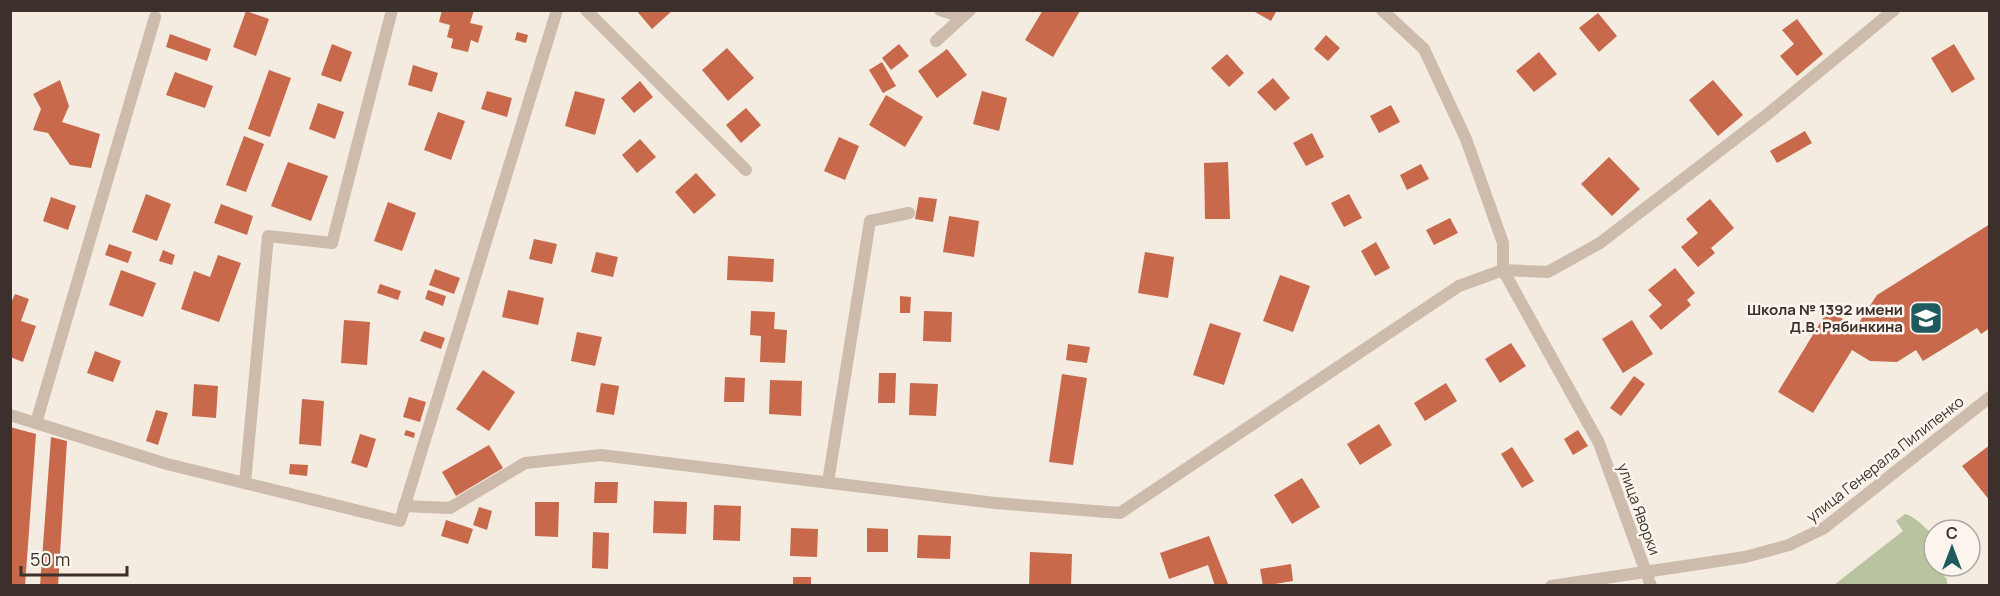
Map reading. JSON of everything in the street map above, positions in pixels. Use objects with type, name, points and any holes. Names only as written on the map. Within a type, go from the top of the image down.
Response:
[{"type":"street","points":[[245,483],[268,236],[332,243],[392,10]]},
{"type":"street","points":[[10,415],[167,464],[400,521],[557,10]]},
{"type":"street","points":[[586,10],[746,170]]},
{"type":"street","points":[[940,10],[966,14]]},
{"type":"street","points":[[1382,10],[1424,49],[1466,139],[1503,243],[1503,270]]},
{"type":"street","points":[[404,506],[450,508],[525,463],[601,454],[995,502],[1120,513],[1459,286],[1503,270],[1548,272],[1600,243],[1769,113],[1894,10]]},
{"type":"street","points":[[936,41],[966,14]]},
{"type":"street","points":[[36,423],[155,17]]},
{"type":"street","points":[[828,482],[870,221],[909,213]]},
{"type":"street","name":"улица Яворки","points":[[1503,270],[1599,443],[1651,585]]},
{"type":"street","name":"улица Генерала Пилипенко","points":[[1551,585],[1744,557],[1772,551],[1810,536],[1824,528],[1989,397]]},
{"type":"green space","points":[[1905,514],[1922,525],[1922,578],[1946,578],[1947,585],[1834,585],[1903,531],[1896,521]]},
{"type":"building","points":[[442,10],[474,10],[470,23],[483,26],[478,43],[471,40],[468,52],[451,48],[453,39],[447,37],[450,25],[439,22]]},
{"type":"building","points":[[636,10],[673,10],[652,29]]},
{"type":"building","points":[[1043,10],[1080,11],[1053,57],[1025,40]]},
{"type":"building","points":[[1256,10],[1277,10],[1271,21],[1255,12]]},
{"type":"building","points":[[246,11],[269,19],[256,56],[233,47]]},
{"type":"building","points":[[1598,13],[1617,36],[1599,52],[1579,28]]},
{"type":"building","points":[[1797,19],[1823,54],[1797,76],[1780,56],[1794,44],[1782,30]]},
{"type":"building","points":[[517,32],[528,35],[526,43],[515,40]]},
{"type":"building","points":[[170,34],[211,49],[207,61],[166,47]]},
{"type":"building","points":[[1326,35],[1340,48],[1328,61],[1314,49]]},
{"type":"building","points":[[332,44],[352,52],[341,82],[321,75]]},
{"type":"building","points":[[899,44],[909,56],[891,70],[882,58]]},
{"type":"building","points":[[1954,44],[1975,79],[1952,93],[1931,58]]},
{"type":"building","points":[[727,48],[754,78],[728,101],[702,70]]},
{"type":"building","points":[[947,49],[967,75],[937,98],[918,71]]},
{"type":"building","points":[[1539,52],[1557,74],[1534,92],[1516,71]]},
{"type":"building","points":[[1227,54],[1244,73],[1229,87],[1211,68]]},
{"type":"building","points":[[882,62],[896,86],[883,93],[869,70]]},
{"type":"building","points":[[413,65],[438,73],[432,92],[408,85]]},
{"type":"building","points":[[269,70],[291,78],[270,137],[248,129]]},
{"type":"building","points":[[175,72],[213,86],[205,108],[166,95]]},
{"type":"building","points":[[1273,78],[1290,98],[1275,111],[1257,92]]},
{"type":"building","points":[[60,80],[69,106],[62,122],[100,134],[91,168],[70,165],[48,133],[33,130],[41,109],[33,94]]},
{"type":"building","points":[[1713,80],[1743,115],[1718,136],[1689,100]]},
{"type":"building","points":[[640,81],[653,97],[634,113],[621,98]]},
{"type":"building","points":[[487,91],[512,98],[507,117],[481,109]]},
{"type":"building","points":[[575,91],[605,99],[595,135],[565,126]]},
{"type":"building","points":[[982,91],[1007,98],[999,131],[973,124]]},
{"type":"building","points":[[886,95],[923,117],[905,147],[869,125]]},
{"type":"building","points":[[318,103],[344,112],[335,139],[309,129]]},
{"type":"building","points":[[1391,105],[1400,122],[1379,133],[1370,116]]},
{"type":"building","points":[[746,108],[761,125],[741,143],[726,125]]},
{"type":"building","points":[[438,112],[465,121],[451,160],[424,150]]},
{"type":"building","points":[[1805,131],[1812,143],[1777,163],[1770,151]]},
{"type":"building","points":[[1312,133],[1324,157],[1306,166],[1293,143]]},
{"type":"building","points":[[244,136],[264,144],[246,192],[226,185]]},
{"type":"building","points":[[839,137],[859,146],[845,180],[824,171]]},
{"type":"building","points":[[640,139],[656,157],[637,173],[622,155]]},
{"type":"building","points":[[1609,157],[1640,189],[1612,216],[1581,184]]},
{"type":"building","points":[[288,162],[328,176],[311,221],[271,206]]},
{"type":"building","points":[[1228,162],[1230,219],[1205,219],[1204,163]]},
{"type":"building","points":[[1421,164],[1429,179],[1407,190],[1400,175]]},
{"type":"building","points":[[696,173],[716,195],[694,214],[675,192]]},
{"type":"building","points":[[146,194],[171,204],[157,241],[132,232]]},
{"type":"building","points":[[1349,194],[1362,218],[1344,227],[1331,203]]},
{"type":"building","points":[[51,197],[76,206],[68,230],[43,221]]},
{"type":"building","points":[[919,197],[937,199],[933,222],[915,219]]},
{"type":"building","points":[[1710,199],[1734,228],[1711,248],[1715,253],[1698,267],[1681,247],[1698,233],[1686,219]]},
{"type":"building","points":[[388,202],[416,213],[402,251],[374,241]]},
{"type":"building","points":[[221,204],[253,216],[247,235],[214,223]]},
{"type":"building","points":[[949,216],[979,221],[974,257],[943,252]]},
{"type":"building","points":[[1450,218],[1458,233],[1434,245],[1426,230]]},
{"type":"building","name":"Школа № 1392 имени Д.В. Рябинкина","points":[[1990,224],[1990,328],[1981,334],[1977,328],[1923,361],[1916,350],[1897,362],[1870,361],[1852,350],[1813,413],[1778,392],[1828,310],[1856,327],[1877,295]]},
{"type":"building","points":[[534,239],[557,244],[552,264],[529,259]]},
{"type":"building","points":[[1376,242],[1390,268],[1375,276],[1361,251]]},
{"type":"building","points":[[109,244],[132,252],[128,263],[105,255]]},
{"type":"building","points":[[163,250],[175,255],[172,265],[159,261]]},
{"type":"building","points":[[596,252],[618,257],[613,277],[591,272]]},
{"type":"building","points":[[1145,252],[1174,257],[1168,298],[1138,293]]},
{"type":"building","points":[[218,255],[241,263],[219,322],[181,309],[194,271],[210,277]]},
{"type":"building","points":[[728,256],[774,259],[773,282],[727,280]]},
{"type":"building","points":[[1675,268],[1695,293],[1687,300],[1691,305],[1661,330],[1649,316],[1662,305],[1648,290]]},
{"type":"building","points":[[435,269],[460,278],[454,294],[429,285]]},
{"type":"building","points":[[121,270],[156,283],[143,317],[109,305]]},
{"type":"building","points":[[1280,275],[1310,286],[1293,332],[1263,321]]},
{"type":"building","points":[[380,284],[401,291],[398,300],[377,293]]},
{"type":"building","points":[[428,290],[446,296],[443,306],[425,299]]},
{"type":"building","points":[[508,290],[544,298],[538,325],[502,317]]},
{"type":"building","points":[[15,294],[29,299],[21,321],[36,326],[23,362],[10,357],[10,305]]},
{"type":"building","points":[[900,296],[911,297],[910,313],[900,313]]},
{"type":"building","points":[[751,311],[775,312],[774,329],[787,330],[785,363],[760,362],[761,336],[750,335]]},
{"type":"building","points":[[924,311],[952,312],[951,342],[923,341]]},
{"type":"building","points":[[344,320],[370,322],[367,365],[341,363]]},
{"type":"building","points":[[1632,320],[1653,354],[1623,373],[1602,339]]},
{"type":"building","points":[[1210,323],[1241,333],[1224,385],[1193,375]]},
{"type":"building","points":[[424,331],[445,338],[441,349],[420,341]]},
{"type":"building","points":[[577,332],[602,337],[595,366],[571,361]]},
{"type":"building","points":[[1511,343],[1526,366],[1500,383],[1485,359]]},
{"type":"building","points":[[1068,344],[1090,347],[1087,363],[1066,360]]},
{"type":"building","points":[[95,351],[121,361],[113,382],[87,373]]},
{"type":"building","points":[[483,370],[515,392],[489,431],[456,409]]},
{"type":"building","points":[[879,373],[896,373],[895,403],[878,403]]},
{"type":"building","points":[[1062,374],[1087,378],[1073,465],[1049,462]]},
{"type":"building","points":[[1634,376],[1645,384],[1621,416],[1610,408]]},
{"type":"building","points":[[725,377],[745,378],[744,402],[724,402]]},
{"type":"building","points":[[770,380],[802,381],[801,416],[769,414]]},
{"type":"building","points":[[601,383],[619,386],[614,415],[596,412]]},
{"type":"building","points":[[910,383],[938,384],[936,416],[909,415]]},
{"type":"building","points":[[1446,383],[1457,401],[1425,421],[1414,403]]},
{"type":"building","points":[[194,384],[218,386],[216,418],[192,416]]},
{"type":"building","points":[[409,397],[426,402],[420,422],[403,417]]},
{"type":"building","points":[[302,399],[324,401],[321,446],[299,444]]},
{"type":"building","points":[[156,410],[168,413],[158,445],[146,441]]},
{"type":"building","points":[[1379,424],[1392,445],[1360,465],[1347,444]]},
{"type":"building","points":[[10,427],[36,434],[25,586],[10,586]]},
{"type":"building","points":[[406,430],[415,433],[414,438],[404,435]]},
{"type":"building","points":[[1578,430],[1588,446],[1573,455],[1564,439]]},
{"type":"building","points":[[360,434],[376,439],[367,468],[351,463]]},
{"type":"building","points":[[51,437],[67,441],[58,586],[40,586]]},
{"type":"building","points":[[489,445],[503,468],[456,496],[442,472]]},
{"type":"building","points":[[1990,445],[1990,501],[1962,466]]},
{"type":"building","points":[[1512,447],[1534,481],[1522,488],[1501,454]]},
{"type":"building","points":[[290,464],[308,465],[307,476],[289,474]]},
{"type":"building","points":[[1302,478],[1320,507],[1292,524],[1274,495]]},
{"type":"building","points":[[595,482],[618,482],[617,503],[594,503]]},
{"type":"building","points":[[654,501],[687,502],[686,534],[653,533]]},
{"type":"building","points":[[535,502],[559,502],[558,537],[535,536]]},
{"type":"building","points":[[714,505],[741,506],[740,541],[713,540]]},
{"type":"building","points":[[479,507],[492,511],[487,530],[473,525]]},
{"type":"building","points":[[446,520],[473,529],[468,544],[441,536]]},
{"type":"building","points":[[791,528],[818,529],[817,557],[790,556]]},
{"type":"building","points":[[867,528],[888,529],[888,552],[867,552]]},
{"type":"building","points":[[593,532],[609,533],[608,569],[592,568]]},
{"type":"building","points":[[918,535],[951,536],[950,559],[917,558]]},
{"type":"building","points":[[1209,536],[1229,586],[1215,586],[1208,565],[1169,579],[1160,553]]},
{"type":"building","points":[[1030,552],[1072,554],[1071,586],[1029,586]]},
{"type":"building","points":[[1291,564],[1293,581],[1263,586],[1260,569]]},
{"type":"building","points":[[793,577],[811,577],[811,586],[793,586]]},
{"type":"place","name":"Школа № 1392 имени Д.В. Рябинкина","points":[[1926,318]]}]
